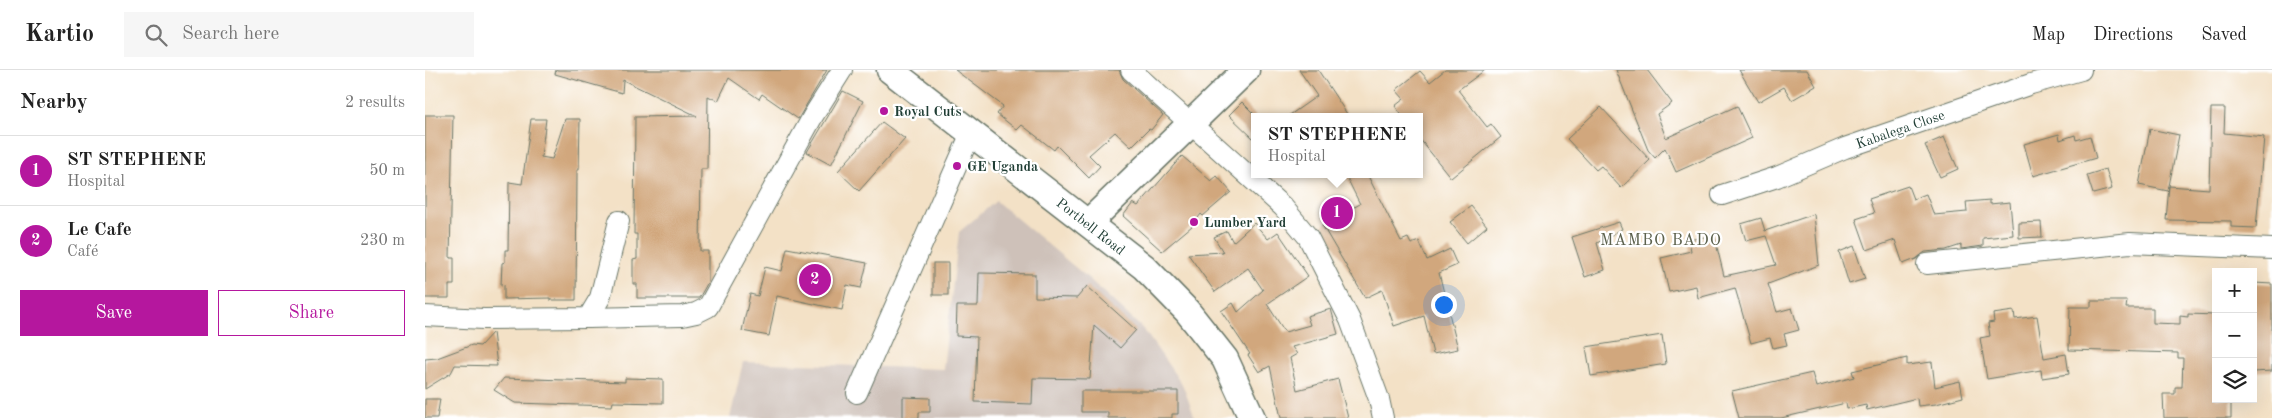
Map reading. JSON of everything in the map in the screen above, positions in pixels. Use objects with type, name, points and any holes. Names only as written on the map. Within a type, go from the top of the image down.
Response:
[{"type":"main road","name":"Portbell Road","points":[[890,70],[1144,267],[1187,311],[1225,359],[1252,418]]},
{"type":"main road","points":[[1088,223],[1246,70]]},
{"type":"street","points":[[425,316],[484,319],[682,316],[696,313],[708,307],[813,116],[842,70]]},
{"type":"street","points":[[1131,70],[1251,178]]},
{"type":"street","name":"Kabalega Close","points":[[1722,195],[1777,177],[1845,148],[2031,84],[2081,70]]},
{"type":"street","points":[[857,392],[971,133]]},
{"type":"street","points":[[1251,178],[1283,207],[1308,237],[1350,320],[1379,399],[1383,418]]},
{"type":"street","points":[[588,318],[600,298],[619,221]]},
{"type":"street","points":[[1927,264],[2130,243],[2272,249]]},
{"type":"shaded area","points":[[996,201],[1088,278],[1144,330],[1183,386],[1195,418],[730,418],[743,362],[943,369],[959,232]]},
{"type":"building","points":[[556,70],[827,70],[798,119],[762,94],[759,99],[729,78],[718,101],[708,96],[707,169],[701,169],[700,251],[708,251],[708,282],[699,298],[637,298],[637,284],[633,284],[633,260],[637,259],[637,234],[634,234],[635,117],[697,116],[623,80],[622,93],[555,74]]},
{"type":"building","points":[[955,70],[1119,70],[1123,79],[1163,115],[1151,130],[1149,129],[1131,147],[1115,132],[1089,155],[1100,166],[1089,178],[1057,146],[1054,150],[1022,125],[1017,130],[997,114],[1003,106]]},
{"type":"building","points":[[1299,70],[1318,70],[1346,113],[1293,113],[1317,96]]},
{"type":"building","points":[[1445,70],[1485,70],[1458,90],[1487,127],[1491,124],[1501,137],[1451,178],[1423,143],[1423,113],[1400,113],[1395,106],[1404,99],[1396,90],[1420,71],[1430,82]]},
{"type":"building","points":[[1616,70],[1647,70],[1672,103],[1657,114],[1666,138],[1737,106],[1752,138],[1676,172],[1665,148],[1655,158],[1648,150]]},
{"type":"building","points":[[1739,70],[1807,70],[1816,86],[1792,100],[1784,87],[1758,102]]},
{"type":"building","points":[[843,91],[863,101],[831,165],[807,152]]},
{"type":"building","points":[[1242,102],[1253,113],[1251,113],[1251,136],[1229,115]]},
{"type":"building","points":[[1601,107],[1650,160],[1621,188],[1601,166],[1596,170],[1567,139]]},
{"type":"building","points":[[2211,108],[2225,108],[2224,133],[2264,137],[2256,228],[2231,227],[2231,221],[2166,220],[2169,186],[2209,189]]},
{"type":"building","points":[[425,115],[453,115],[450,258],[454,258],[454,285],[449,285],[449,298],[425,298]]},
{"type":"building","points":[[531,119],[546,119],[541,157],[552,159],[565,119],[580,119],[579,170],[577,170],[576,300],[550,300],[550,298],[504,299],[504,285],[501,286],[502,263],[505,262],[505,250],[508,250],[509,182],[522,184]]},
{"type":"building","points":[[882,122],[905,139],[859,191],[838,171]]},
{"type":"building","points":[[2150,129],[2179,135],[2168,191],[2139,185]]},
{"type":"building","points":[[2059,134],[2060,140],[2075,135],[2076,140],[2090,136],[2096,158],[2033,176],[2024,144]]},
{"type":"building","points":[[1944,137],[1958,169],[1940,177],[1925,145]]},
{"type":"building","points":[[1182,156],[1211,181],[1217,176],[1231,192],[1203,216],[1201,214],[1192,226],[1162,251],[1123,216],[1133,203],[1138,206]]},
{"type":"building","points":[[2106,169],[2112,189],[2093,194],[2087,175]]},
{"type":"building","points":[[1347,178],[1369,178],[1401,241],[1408,238],[1411,244],[1419,241],[1427,260],[1450,249],[1457,265],[1439,273],[1458,349],[1433,354],[1424,316],[1394,326],[1382,290],[1365,298],[1322,225],[1360,204]]},
{"type":"building","points":[[1908,186],[1913,199],[1926,194],[1934,215],[1967,212],[1966,202],[1990,200],[1990,204],[2010,202],[2013,235],[1983,238],[1983,246],[1961,249],[1961,245],[1946,250],[1925,252],[1916,259],[1903,264],[1895,240],[1867,250],[1856,219],[1874,213],[1869,199]]},
{"type":"building","points":[[1471,206],[1487,226],[1467,243],[1450,222]]},
{"type":"building","points":[[1814,214],[1819,265],[1768,284],[1777,312],[1792,308],[1799,330],[1784,334],[1787,345],[1773,348],[1770,338],[1751,343],[1735,288],[1698,298],[1696,286],[1669,292],[1661,258],[1691,251],[1689,240],[1714,235],[1724,276],[1729,275],[1776,265],[1766,236],[1746,241],[1741,224],[1761,218],[1765,231]]},
{"type":"building","points":[[1619,222],[1622,229],[1597,243],[1605,270],[1585,277],[1572,237]]},
{"type":"building","points":[[2041,222],[2042,237],[2019,238],[2019,223]]},
{"type":"building","points":[[1254,223],[1268,239],[1278,232],[1308,276],[1267,304],[1285,332],[1310,325],[1307,316],[1331,309],[1338,334],[1292,347],[1297,354],[1290,358],[1297,390],[1338,379],[1348,418],[1281,418],[1270,366],[1259,372],[1248,355],[1250,354],[1221,311],[1233,303],[1238,312],[1263,290],[1248,268],[1215,292],[1188,254],[1223,252],[1214,237],[1227,231],[1233,242]]},
{"type":"building","points":[[1854,246],[1865,279],[1849,284],[1839,252]]},
{"type":"building","points":[[787,248],[867,263],[861,288],[847,285],[842,310],[777,296],[769,336],[742,331],[750,294],[758,296],[765,267],[782,271]]},
{"type":"building","points":[[933,263],[948,263],[948,295],[933,295]]},
{"type":"building","points":[[979,273],[1035,274],[1035,297],[1077,298],[1087,286],[1136,330],[1120,348],[1094,325],[1090,379],[1033,378],[1032,404],[975,402],[977,337],[956,336],[957,306],[978,306]]},
{"type":"building","points":[[2257,283],[2272,284],[2272,371],[2257,372]]},
{"type":"building","points":[[2091,301],[2127,301],[2126,308],[2153,308],[2153,323],[2180,324],[2180,316],[2188,317],[2188,314],[2212,315],[2212,403],[2231,403],[2231,418],[2164,418],[2163,394],[2175,394],[2175,387],[2182,387],[2183,358],[2178,358],[2178,353],[2069,350],[2070,307],[2091,307]]},
{"type":"building","points":[[2014,311],[2015,319],[2037,316],[2044,358],[2066,354],[2069,374],[2042,378],[2041,370],[1987,379],[1980,338],[1990,336],[1988,323],[1994,322],[1993,314]]},
{"type":"building","points":[[493,332],[497,366],[455,365],[451,373],[425,389],[425,359],[437,358],[472,345],[480,346]]},
{"type":"building","points":[[1662,335],[1666,364],[1591,376],[1586,347]]},
{"type":"building","points":[[1907,358],[1907,365],[1932,362],[1935,387],[1960,381],[1963,397],[1936,404],[1918,406],[1917,398],[1867,410],[1866,405],[1847,409],[1846,403],[1781,418],[1739,418],[1732,391],[1812,373],[1816,387],[1854,377],[1852,371]]},
{"type":"building","points":[[504,378],[625,382],[625,378],[663,379],[663,403],[613,402],[612,406],[515,403],[494,390]]},
{"type":"building","points":[[1081,391],[1178,391],[1178,414],[1172,414],[1172,418],[1108,418],[1108,412],[1081,412]]},
{"type":"building","points":[[903,397],[930,398],[930,412],[919,412],[919,418],[903,418]]},
{"type":"building","points":[[425,399],[440,399],[437,418],[425,418]]},
{"type":"place","name":"Royal Cuts","points":[[884,111]]},
{"type":"place","name":"GE Uganda","points":[[957,166]]},
{"type":"place","name":"ST STEPHENE","points":[[1337,213]]},
{"type":"place","name":"Lumber Yard","points":[[1194,222]]},
{"type":"place","name":"Le Cafe","points":[[815,280]]},
{"type":"district","name":"MAMBO BADO","points":[[1661,239]]}]
